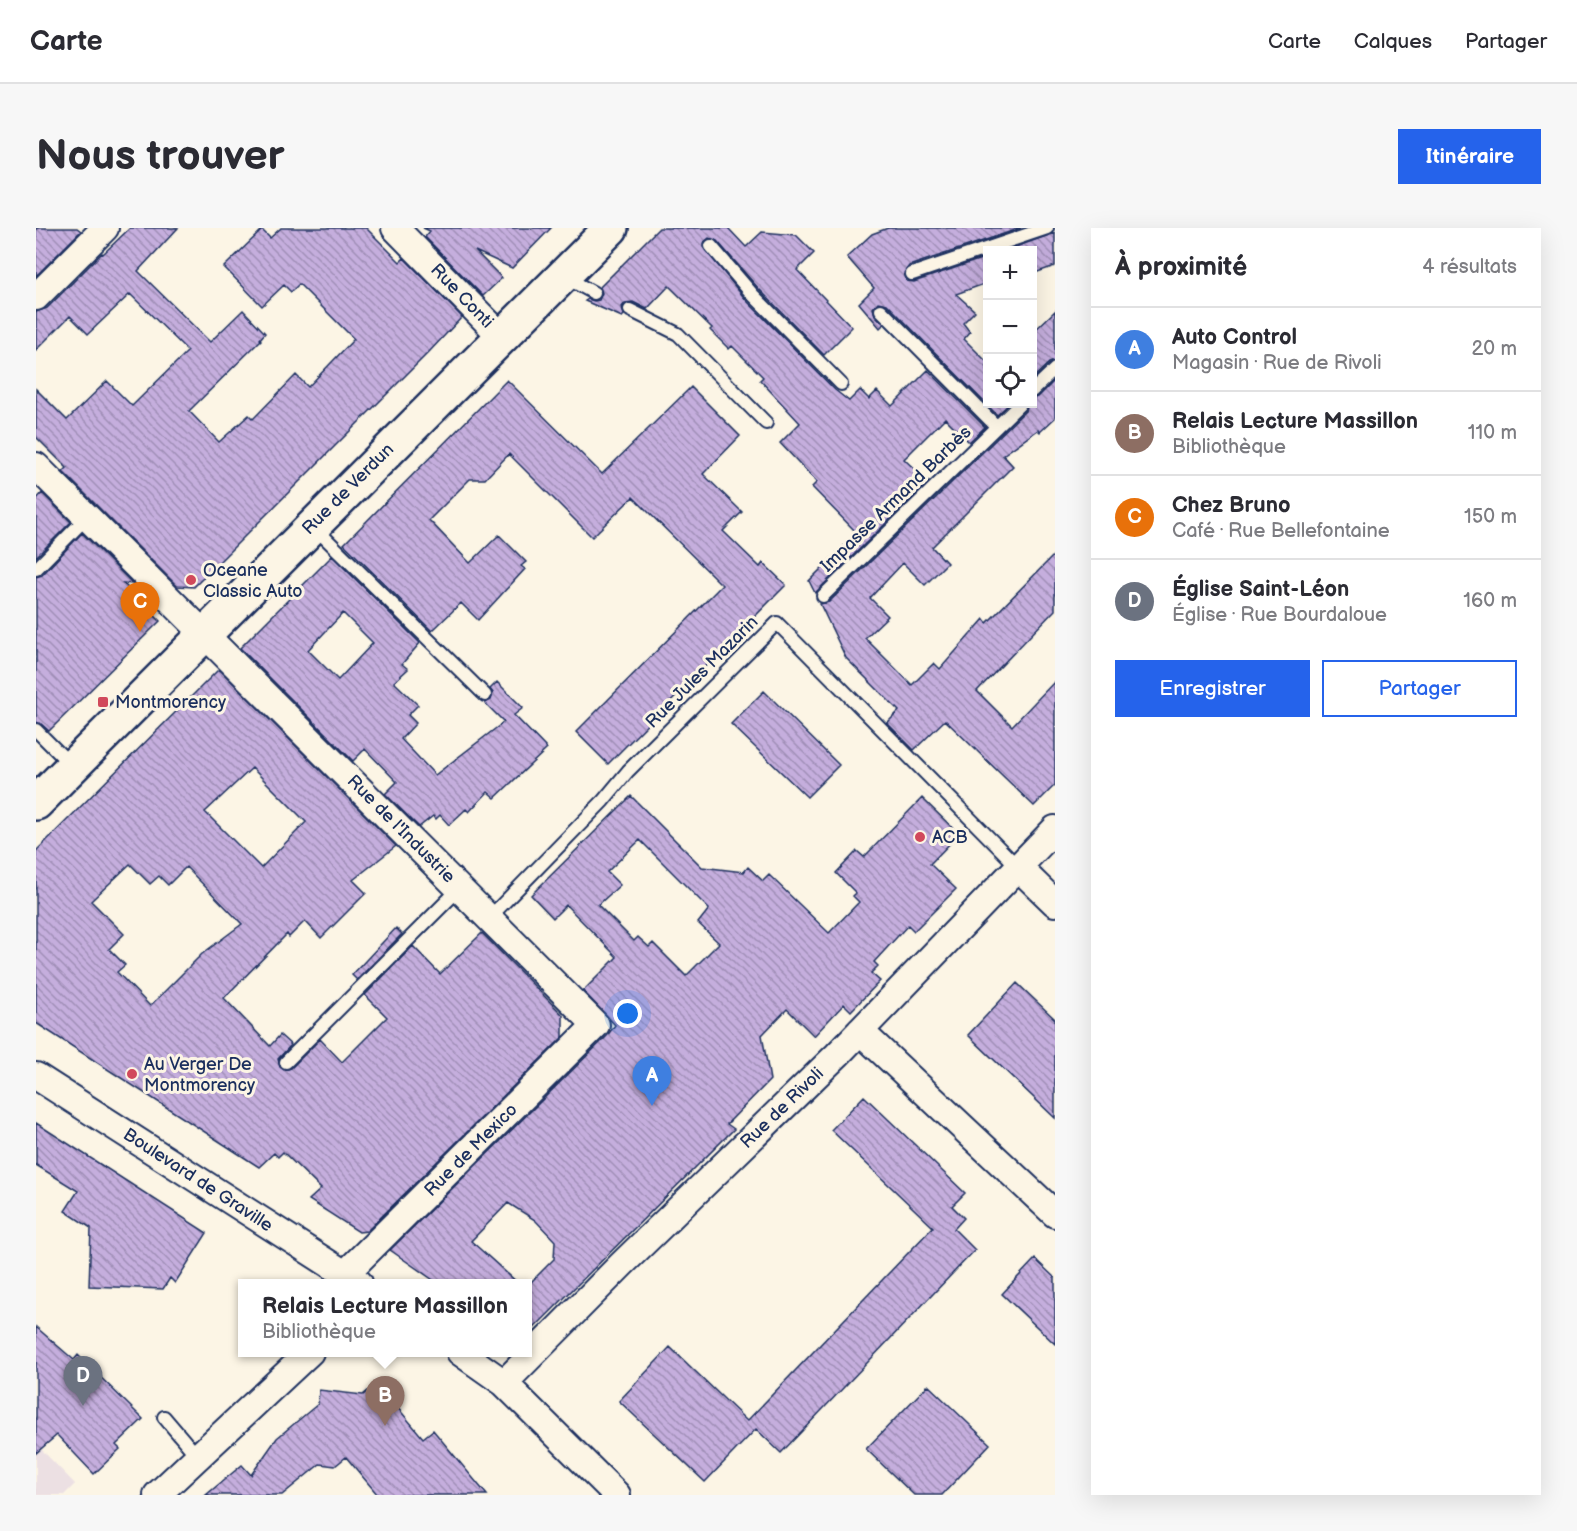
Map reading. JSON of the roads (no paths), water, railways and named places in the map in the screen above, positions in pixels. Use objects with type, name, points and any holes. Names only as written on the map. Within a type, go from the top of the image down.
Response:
[{"type":"main road","name":"Rue de Verdun","points":[[36,803],[611,228]]},
{"type":"street","points":[[36,297],[105,228]]},
{"type":"street","name":"Rue Conti","points":[[396,228],[503,338]]},
{"type":"street","name":"Rue de l'Industrie","points":[[36,466],[596,1025]]},
{"type":"street","name":"Rue de Rivoli","points":[[532,1355],[621,1264],[860,1031],[1055,829]]},
{"type":"street","points":[[1018,867],[1055,903]]},
{"type":"street","name":"Rue de Mexico","points":[[353,1279],[596,1025]]},
{"type":"street","points":[[860,1031],[1055,1214]]},
{"type":"street","name":"Boulevard de Graville","points":[[36,1076],[353,1279]]},
{"type":"street","points":[[157,1495],[306,1357]]},
{"type":"street","points":[[466,1357],[504,1383],[617,1495]]},
{"type":"street","name":"Rue de Rivoli","points":[[504,1383],[530,1357]]},
{"type":"lane","points":[[912,274],[1047,228]]},
{"type":"lane","points":[[711,246],[753,295],[841,384]]},
{"type":"lane","points":[[563,276],[594,293]]},
{"type":"lane","points":[[630,310],[678,334],[766,423]]},
{"type":"lane","points":[[881,310],[996,426]]},
{"type":"lane","points":[[1037,386],[1055,369]]},
{"type":"lane","name":"Impasse Armand Barbès","points":[[824,596],[1016,408]]},
{"type":"lane","points":[[36,569],[87,517]]},
{"type":"lane","points":[[312,525],[484,695]]},
{"type":"lane","name":"Rue Jules Mazarin","points":[[490,918],[603,801],[628,771],[777,623],[1018,867]]},
{"type":"lane","points":[[36,730],[72,766]]},
{"type":"lane","points":[[286,1062],[460,888]]},
{"type":"lane","points":[[164,1417],[198,1457]]},
{"type":"place","name":"Oceane Classic Auto","points":[[191,580]]},
{"type":"place","name":"Chez Bruno","points":[[140,632]]},
{"type":"place","name":"Montmorency","points":[[103,702]]},
{"type":"place","name":"ACB","points":[[920,837]]},
{"type":"place","name":"Au Verger De Montmorency","points":[[132,1074]]},
{"type":"place","name":"Auto Control","points":[[652,1106]]},
{"type":"place","name":"Église Saint-Léon","points":[[83,1406]]},
{"type":"place","name":"Relais Lecture Massillon","points":[[385,1426]]}]
